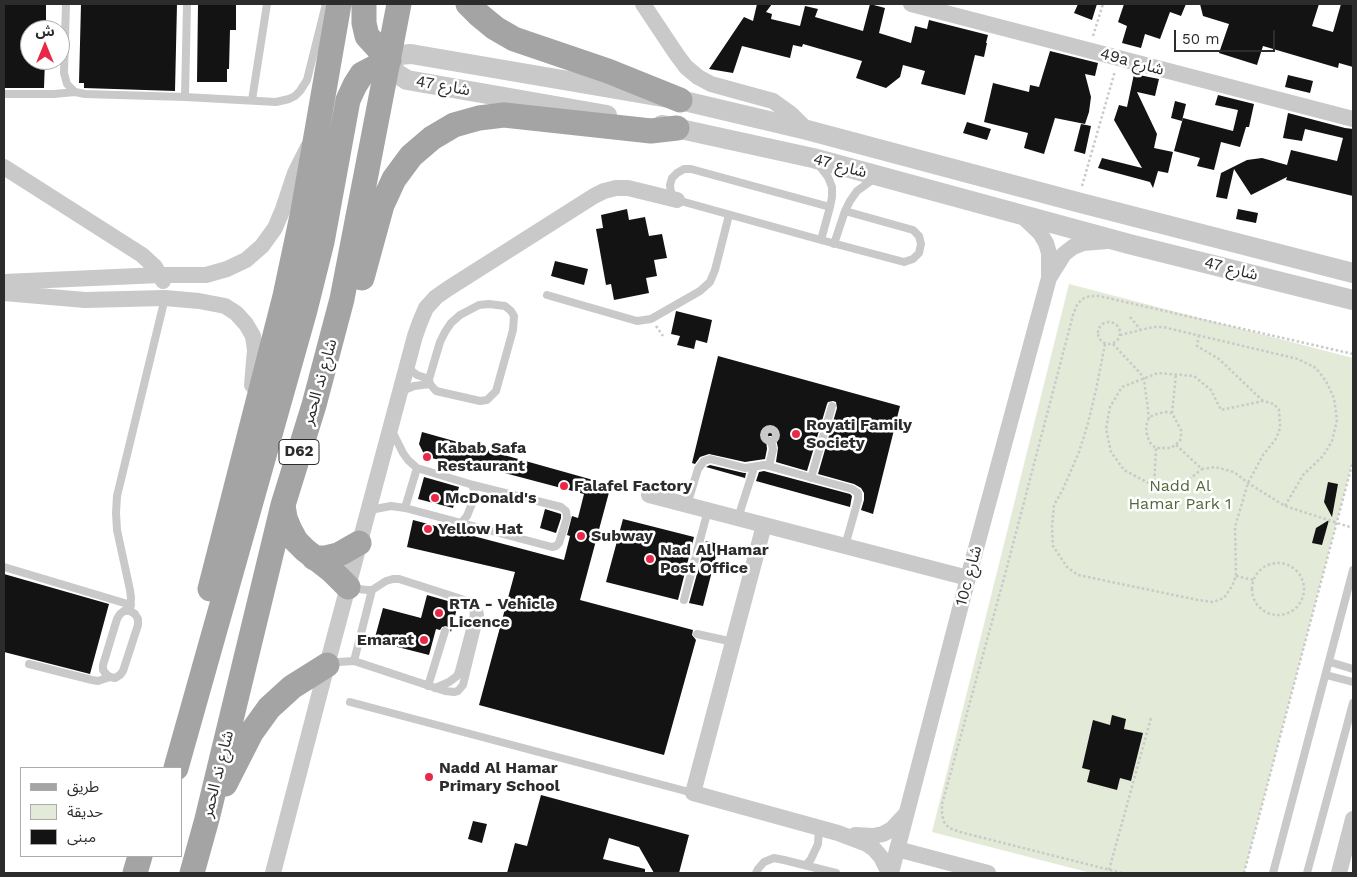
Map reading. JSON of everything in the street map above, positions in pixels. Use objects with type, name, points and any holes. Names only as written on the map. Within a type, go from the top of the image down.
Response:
[{"type":"main road","points":[[163,767],[286,296],[303,211],[339,4]]},
{"type":"main road","points":[[176,767],[306,310],[324,232],[348,100],[354,85],[362,74],[389,60],[367,36],[364,24],[364,4]]},
{"type":"main road","name":"شارع ند الحمر","points":[[192,873],[207,819],[283,505],[314,405],[342,299],[399,4]]},
{"type":"main road","points":[[468,4],[495,28],[514,39],[608,71],[680,100]]},
{"type":"main road","points":[[314,405],[329,390],[334,381],[382,205],[394,179],[411,156],[432,138],[454,125],[479,118],[504,115],[651,131],[677,128]]},
{"type":"main road","points":[[283,505],[285,518],[296,540],[348,587]]},
{"type":"main road","points":[[314,558],[338,555],[359,543]]},
{"type":"main road","points":[[207,819],[251,733],[264,714],[292,687],[326,664]]},
{"type":"street","points":[[644,4],[677,55],[686,67],[698,77],[725,89],[773,101],[782,106],[807,130]]},
{"type":"street","name":"49a شارع","points":[[911,4],[1353,119]]},
{"type":"street","name":"شارع 47","points":[[1353,273],[807,130],[680,100],[411,54],[399,55],[389,60],[396,73],[407,80],[677,128],[813,158],[1118,240],[1353,300]]},
{"type":"street","points":[[4,282],[160,275],[206,275],[227,269],[246,260],[262,246],[275,228],[302,158],[317,133]]},
{"type":"street","points":[[4,167],[142,256],[155,267],[160,275],[165,298]]},
{"type":"street","points":[[273,873],[326,664],[407,367],[426,308],[436,297],[604,191],[628,188],[677,200]]},
{"type":"street","name":"10c شارع","points":[[890,873],[1049,278],[1049,254],[1046,243],[1040,233],[1020,214]]},
{"type":"street","name":"10c شارع","points":[[1049,278],[1064,254],[1073,247],[1093,241],[1118,240]]},
{"type":"street","points":[[4,293],[85,300],[165,298],[199,301],[224,306],[236,313],[246,324],[252,336],[255,350],[255,365],[237,486]]},
{"type":"street","points":[[649,495],[968,578]]},
{"type":"street","points":[[764,525],[693,793],[819,827],[867,844],[881,856],[890,873]]},
{"type":"street","points":[[838,833],[873,836],[883,834],[892,829],[908,811]]},
{"type":"street","points":[[1339,873],[1353,819]]},
{"type":"street","points":[[897,849],[988,873]]},
{"type":"lane","points":[[66,4],[64,73],[67,84],[75,92]]},
{"type":"lane","points":[[185,97],[187,4]]},
{"type":"lane","points":[[252,100],[267,4]]},
{"type":"lane","points":[[4,94],[75,92],[85,94],[283,101],[295,96],[304,86],[309,74],[326,4]]},
{"type":"lane","points":[[813,158],[828,177],[832,187],[832,197],[822,240]]},
{"type":"lane","points":[[830,207],[691,169],[677,173],[672,178],[670,185],[671,193],[677,200],[834,244],[904,262],[913,259],[918,252],[921,244],[913,230],[845,211]]},
{"type":"lane","points":[[834,244],[845,211],[857,191],[866,183],[879,176]]},
{"type":"lane","points":[[547,295],[630,320],[651,319],[710,282],[714,276],[729,215]]},
{"type":"lane","points":[[29,664],[98,681],[110,677],[115,678],[123,671],[138,625],[138,619],[131,608],[130,590],[117,530],[117,496],[165,298]]},
{"type":"lane","points":[[407,367],[429,382],[436,391],[473,400],[486,400],[496,391],[513,330],[514,316],[511,310],[505,306],[489,304],[479,305],[460,315],[451,323],[440,342],[429,382]]},
{"type":"lane","points":[[400,392],[429,382]]},
{"type":"lane","points":[[811,478],[832,406]]},
{"type":"lane","points":[[368,511],[391,506],[405,508],[552,547],[559,543],[561,539],[568,514],[564,508],[473,485],[417,468],[402,453],[390,428]]},
{"type":"lane","points":[[768,466],[773,449],[771,441]]},
{"type":"lane","points":[[687,505],[698,469],[704,461],[710,459],[745,468],[768,466],[852,489],[858,493],[858,500],[845,546]]},
{"type":"lane","points":[[405,508],[417,468]]},
{"type":"lane","points":[[738,518],[754,468]]},
{"type":"lane","points":[[461,522],[467,516],[474,501],[473,485]]},
{"type":"lane","points":[[684,600],[708,510]]},
{"type":"lane","points":[[4,567],[131,608]]},
{"type":"lane","points":[[1272,873],[1330,662],[1353,570]]},
{"type":"lane","points":[[326,664],[354,661],[445,692],[454,692],[463,685],[480,615],[474,603],[466,599],[455,599],[399,579],[386,581],[372,590],[348,587]]},
{"type":"lane","points":[[354,661],[372,590]]},
{"type":"lane","points":[[432,687],[453,680],[461,667],[474,614],[471,605],[466,599]]},
{"type":"lane","points":[[110,677],[103,670],[103,665],[117,619],[120,614],[131,608]]},
{"type":"lane","points":[[432,687],[445,631]]},
{"type":"lane","points":[[697,634],[733,642]]},
{"type":"lane","points":[[1330,662],[1353,668]]},
{"type":"lane","points":[[1326,675],[1353,682]]},
{"type":"lane","points":[[350,702],[693,793]]},
{"type":"lane","points":[[1307,873],[1353,703]]},
{"type":"lane","points":[[806,865],[811,860],[818,844],[819,827]]},
{"type":"lane","points":[[756,873],[764,862],[774,858],[836,873]]},
{"type":"path","points":[[1088,50],[1103,4]]},
{"type":"path","points":[[1077,202],[1118,58]]},
{"type":"path","points":[[1122,873],[960,832],[949,828],[944,822],[942,814],[942,804],[1077,305],[1082,299],[1090,296],[1099,296],[1353,354]]},
{"type":"path","points":[[1130,317],[1140,329]]},
{"type":"path","points":[[1104,344],[1113,344],[1120,334],[1118,327],[1111,322],[1103,324],[1098,330],[1099,338],[1104,344],[1088,423],[1079,452],[1054,506],[1053,546],[1067,568],[1078,575],[1213,602],[1224,598],[1232,586],[1236,576],[1235,527],[1248,484],[1263,455],[1275,440],[1280,425],[1279,410],[1274,404],[1263,402],[1221,410],[1211,390],[1194,376],[1158,372],[1122,387],[1110,407],[1106,429],[1111,452],[1124,470],[1154,486],[1164,487],[1183,484],[1202,469],[1216,467],[1234,472],[1248,484],[1285,506],[1353,528]]},
{"type":"path","points":[[1120,334],[1140,329],[1163,327],[1298,359],[1316,368],[1326,381],[1334,398],[1337,420],[1332,442],[1323,456],[1303,475],[1285,506]]},
{"type":"path","points":[[1199,335],[1197,346],[1219,359],[1263,402]]},
{"type":"path","points":[[1113,344],[1144,379],[1149,418],[1146,431],[1151,444],[1156,448],[1171,448],[1180,442],[1181,430],[1172,413],[1176,374]]},
{"type":"path","points":[[1149,418],[1160,413],[1172,413]]},
{"type":"path","points":[[1176,445],[1202,469]]},
{"type":"path","points":[[1154,486],[1156,448]]},
{"type":"path","points":[[1244,873],[1353,461]]},
{"type":"path","points":[[1284,563],[1297,570],[1301,576],[1304,583],[1302,598],[1294,610],[1287,613],[1272,614],[1255,601],[1252,587],[1254,580],[1257,573],[1269,564],[1284,563]]},
{"type":"path","points":[[1236,576],[1254,580]]},
{"type":"path","points":[[1109,870],[1151,718]]},
{"type":"green space","name":"Nadd Al Hamar Park 1","points":[[1069,284],[1353,358],[1353,460],[1244,873],[1091,873],[932,832]]},
{"type":"building","points":[[4,4],[46,4],[46,20],[20,20],[20,70],[45,70],[44,88],[4,88]]},
{"type":"building","points":[[81,4],[177,4],[175,91],[84,88],[84,83],[79,83]]},
{"type":"building","points":[[198,4],[236,4],[236,30],[230,30],[227,82],[197,82]]},
{"type":"building","points":[[757,4],[772,4],[766,12],[772,14],[771,19],[800,26],[805,6],[818,9],[815,17],[863,31],[870,4],[885,8],[879,33],[911,43],[915,26],[927,29],[929,20],[988,35],[987,43],[984,57],[975,55],[965,95],[921,84],[925,71],[903,65],[900,77],[886,88],[856,78],[862,61],[803,44],[802,47],[793,45],[790,58],[742,46],[733,73],[709,69],[744,17],[753,21]]},
{"type":"building","points":[[1078,4],[1097,4],[1092,20],[1074,13]]},
{"type":"building","points":[[1124,4],[1186,4],[1181,16],[1170,12],[1160,39],[1145,34],[1141,48],[1122,43],[1127,26],[1118,22]]},
{"type":"building","points":[[1200,4],[1319,4],[1312,26],[1333,32],[1341,4],[1353,4],[1353,67],[1339,63],[1338,68],[1263,46],[1257,65],[1219,53],[1229,24],[1203,16]]},
{"type":"building","points":[[1050,51],[1098,63],[1095,76],[1085,74],[1091,97],[1085,124],[1055,118],[1044,154],[1024,148],[1028,133],[984,122],[993,83],[1029,92],[1030,85],[1039,87]]},
{"type":"building","points":[[1134,74],[1159,79],[1155,96],[1137,92],[1157,134],[1154,148],[1173,152],[1168,173],[1158,171],[1153,188],[1150,182],[1098,168],[1102,158],[1142,168],[1114,120],[1119,105],[1127,107]]},
{"type":"building","points":[[1288,75],[1313,81],[1310,93],[1285,87]]},
{"type":"building","points":[[1218,95],[1254,104],[1249,127],[1246,127],[1240,147],[1221,142],[1214,170],[1197,166],[1200,158],[1174,151],[1183,118],[1233,131],[1238,110],[1215,105]]},
{"type":"building","points":[[1175,101],[1186,104],[1182,121],[1171,118]]},
{"type":"building","points":[[1288,113],[1353,129],[1353,196],[1286,180],[1287,177],[1251,195],[1234,169],[1227,199],[1216,197],[1221,173],[1247,160],[1262,158],[1287,165],[1291,150],[1337,161],[1343,138],[1305,129],[1302,141],[1283,138]]},
{"type":"building","points":[[967,122],[991,129],[987,140],[963,133]]},
{"type":"building","points":[[1081,124],[1091,126],[1085,154],[1074,151]]},
{"type":"building","points":[[627,209],[629,220],[645,217],[649,236],[662,234],[667,258],[654,260],[657,276],[646,278],[649,293],[614,300],[611,284],[606,285],[596,229],[603,228],[601,215]]},
{"type":"building","points":[[1238,209],[1258,213],[1256,223],[1236,219]]},
{"type":"building","points":[[555,261],[588,269],[584,285],[551,276]]},
{"type":"building","points":[[676,311],[712,320],[707,343],[696,340],[694,349],[677,345],[680,336],[671,334]]},
{"type":"building","name":"Royati Family Society","points":[[718,356],[900,406],[873,514],[861,510],[864,493],[861,488],[854,484],[818,474],[837,408],[836,402],[833,401],[827,404],[807,471],[776,462],[778,448],[776,439],[772,436],[766,439],[765,459],[745,462],[709,454],[700,457],[695,464],[692,463]]},
{"type":"building","points":[[422,432],[611,485],[580,600],[693,630],[692,635],[696,640],[664,755],[479,705],[515,572],[407,547],[413,520],[564,560],[570,536],[567,535],[572,516],[578,518],[584,494],[478,466],[477,471],[425,456],[419,444]]},
{"type":"building","points":[[710,465],[746,473],[745,478],[706,467]]},
{"type":"building","points":[[764,471],[850,494],[852,496],[850,507],[756,481],[759,472]]},
{"type":"building","points":[[424,477],[459,487],[453,508],[418,499]]},
{"type":"building","points":[[1328,482],[1338,484],[1332,517],[1324,502]]},
{"type":"building","points":[[545,509],[561,514],[556,533],[540,528]]},
{"type":"building","name":"Nad Al Hamar Post Office","points":[[623,519],[694,537],[678,600],[606,582]]},
{"type":"building","points":[[1329,520],[1322,545],[1312,543],[1316,528]]},
{"type":"building","points":[[706,541],[719,544],[703,606],[689,603]]},
{"type":"building","points":[[4,574],[109,604],[90,674],[4,652]]},
{"type":"building","points":[[427,595],[455,603],[457,608],[451,632],[446,626],[440,630],[436,629],[429,655],[374,641],[383,608],[421,618]]},
{"type":"building","points":[[1112,715],[1126,719],[1124,729],[1143,733],[1131,781],[1120,778],[1117,790],[1087,782],[1090,770],[1082,768],[1093,720],[1110,725]]},
{"type":"building","points":[[541,795],[689,835],[679,873],[654,873],[639,847],[609,838],[603,859],[645,869],[645,873],[507,873],[515,843],[527,846]]},
{"type":"building","points":[[473,821],[487,824],[482,843],[468,839]]},
{"type":"place","name":"Royati Family Society","points":[[796,434]]},
{"type":"place","name":"Kabab Safa Restaurant","points":[[427,457]]},
{"type":"place","name":"Falafel Factory","points":[[564,486]]},
{"type":"place","name":"McDonald's","points":[[435,498]]},
{"type":"place","name":"Yellow Hat","points":[[428,529]]},
{"type":"place","name":"Subway","points":[[581,536]]},
{"type":"place","name":"Nad Al Hamar Post Office","points":[[650,559]]},
{"type":"place","name":"RTA - Vehicle Licence","points":[[439,613]]},
{"type":"place","name":"Emarat","points":[[424,640]]},
{"type":"place","name":"Nadd Al Hamar Primary School","points":[[429,777]]}]
